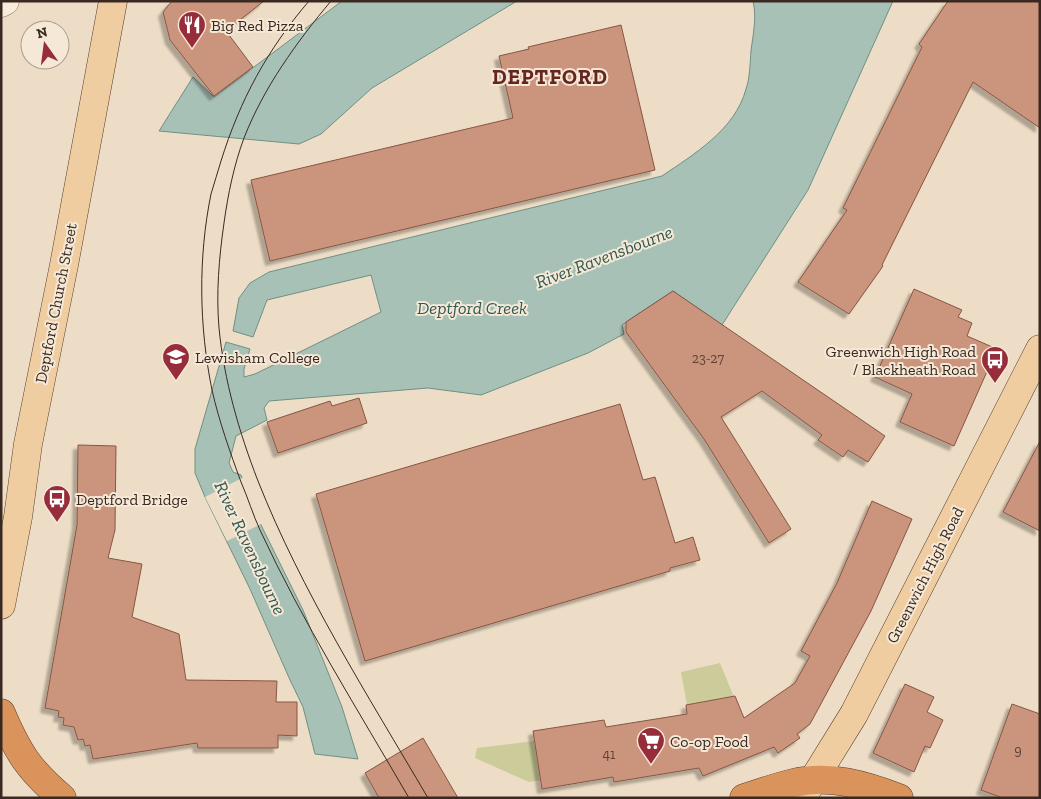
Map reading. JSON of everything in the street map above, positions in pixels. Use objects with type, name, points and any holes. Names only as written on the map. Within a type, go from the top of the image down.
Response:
[{"type":"highway","points":[[1,713],[24,760],[41,780],[62,798]]},
{"type":"highway","points":[[744,798],[794,783],[808,789],[848,781],[899,798]]},
{"type":"main road","name":"Deptford Church Street","points":[[1,605],[18,517],[28,444],[64,265],[113,1]]},
{"type":"main road","name":"Greenwich High Road","points":[[808,789],[854,714],[1040,349]]},
{"type":"street","points":[[1,3],[5,1]]},
{"type":"green space","points":[[720,663],[734,697],[687,705],[681,672]]},
{"type":"green space","points":[[534,741],[541,780],[529,782],[475,758],[477,748]]},
{"type":"water","points":[[342,1],[517,1],[372,88],[321,134],[299,144],[159,131],[193,77],[214,97]]},
{"type":"water","name":"Deptford Creek","points":[[753,1],[893,1],[808,190],[722,325],[673,291],[622,325],[624,334],[588,353],[481,395],[428,388],[269,401],[264,408],[267,420],[236,436],[229,463],[233,472],[241,475],[261,525],[303,610],[342,707],[358,759],[315,754],[303,707],[195,473],[195,449],[226,342],[250,349],[244,369],[244,377],[255,374],[381,312],[371,275],[267,300],[253,337],[233,331],[239,298],[250,283],[269,272],[662,176],[712,140],[733,117],[741,104],[749,75],[755,20]]},
{"type":"pier","points":[[244,477],[263,523],[227,541],[205,497]]},
{"type":"building","points":[[172,1],[264,1],[226,31],[253,67],[214,96],[170,40],[163,12]]},
{"type":"building","points":[[948,1],[1040,1],[1040,128],[973,82],[883,266],[849,314],[798,282],[847,210],[843,208],[922,47],[919,44]]},
{"type":"building","points":[[621,25],[655,170],[270,261],[251,180],[513,118],[499,56],[529,49],[528,47]]},
{"type":"building","points":[[914,289],[962,310],[958,317],[972,323],[967,336],[997,349],[954,446],[900,422],[912,394],[875,377]]},
{"type":"building","points":[[673,291],[885,436],[868,462],[848,450],[843,457],[818,440],[822,435],[762,391],[721,417],[791,529],[769,543],[704,439],[626,332],[626,322]]},
{"type":"building","points":[[359,398],[367,423],[278,453],[267,422],[330,401],[332,406]]},
{"type":"building","points":[[620,404],[643,480],[655,477],[675,543],[693,537],[700,560],[670,568],[670,571],[365,661],[316,494]]},
{"type":"building","points":[[1040,441],[1040,531],[1003,512]]},
{"type":"building","points":[[78,445],[116,446],[115,530],[108,558],[142,564],[132,617],[179,634],[186,680],[277,681],[276,702],[297,702],[297,736],[278,735],[278,748],[198,748],[197,743],[93,759],[90,745],[85,746],[83,739],[78,740],[74,727],[63,725],[64,718],[58,717],[59,711],[45,708],[77,525]]},
{"type":"building","points":[[872,501],[912,519],[871,611],[810,724],[797,734],[800,738],[778,753],[774,747],[703,776],[699,768],[614,782],[613,777],[542,789],[533,731],[604,720],[606,727],[687,714],[686,705],[735,696],[744,718],[795,683],[810,656],[801,651],[837,583]]},
{"type":"building","points":[[905,684],[934,697],[927,712],[943,720],[930,748],[925,746],[914,772],[873,753]]},
{"type":"building","points":[[1012,704],[1040,714],[1040,798],[1003,798],[981,790]]},
{"type":"building","points":[[423,738],[458,798],[379,798],[365,773]]},
{"type":"tram line","points":[[309,1],[280,38],[256,76],[237,117],[211,194],[202,267],[203,317],[208,366],[212,390],[225,436],[260,530],[294,599],[409,798]]},
{"type":"tram line","points":[[331,1],[293,49],[271,83],[252,119],[240,148],[229,190],[218,276],[221,347],[239,425],[258,481],[275,522],[315,603],[428,798]]},
{"type":"place","name":"Big Red Pizza","points":[[192,49]]},
{"type":"place","name":"Lewisham College","points":[[176,381]]},
{"type":"place","name":"Greenwich High Road / Blackheath Road","points":[[995,384]]},
{"type":"place","name":"Deptford Bridge","points":[[57,523]]},
{"type":"place","name":"Co-op Food","points":[[651,765]]},
{"type":"district","name":"DEPTFORD","points":[[550,76]]},
{"type":"water label","name":"River Ravensbourne","points":[[604,257]]},
{"type":"water label","name":"River Ravensbourne","points":[[250,548]]}]
